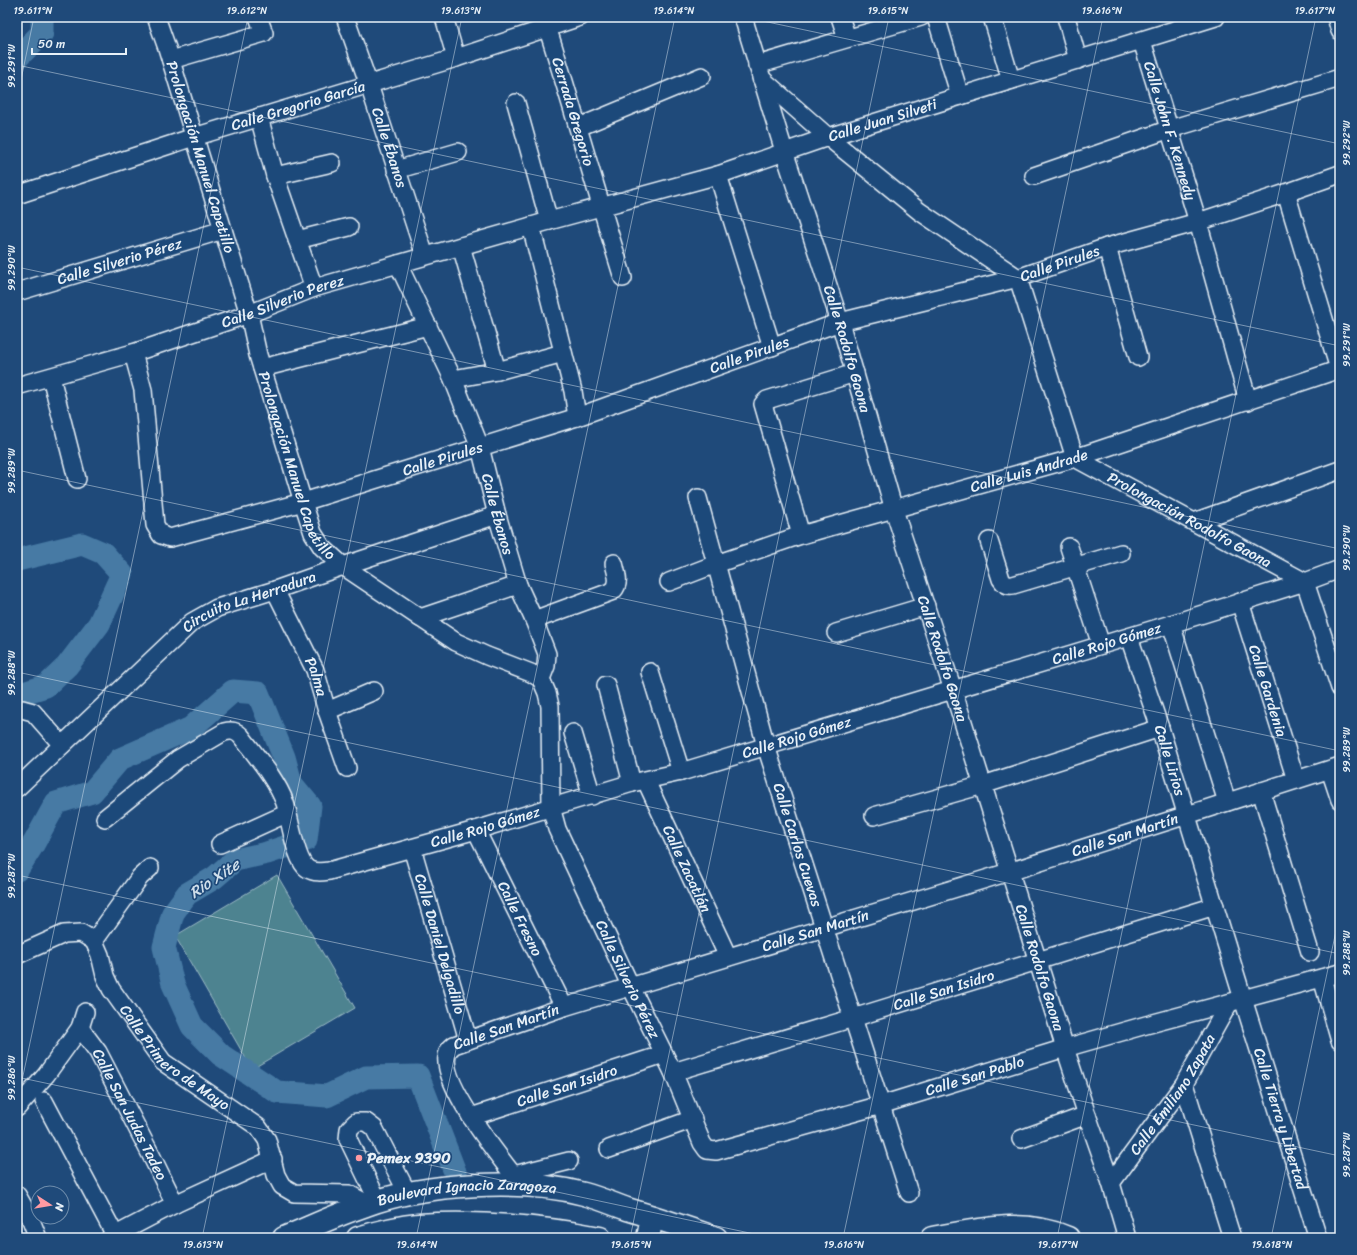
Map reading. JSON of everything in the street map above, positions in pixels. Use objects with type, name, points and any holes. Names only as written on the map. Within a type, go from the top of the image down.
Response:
[{"type":"main road","name":"Boulevard Ignacio Zaragoza","points":[[284,1238],[372,1203],[408,1194],[439,1189],[518,1181],[584,1194],[716,1238]]},
{"type":"main road","points":[[648,1238],[652,1217]]},
{"type":"main road","name":"Boulevard Ignacio Zaragoza","points":[[358,1238],[384,1231],[415,1232],[465,1224],[503,1226],[570,1236],[597,1238]]},
{"type":"main road","points":[[932,1238],[1002,1227],[1029,1227],[1056,1233],[1068,1238]]},
{"type":"street","name":"Prolongación Manuel Capetillo","points":[[156,17],[171,60],[249,314],[262,368],[313,533],[322,547],[343,566],[456,642],[531,673],[541,679]]},
{"type":"street","name":"Calle Ébanos","points":[[345,17],[425,256]]},
{"type":"street","points":[[444,17],[456,58]]},
{"type":"street","name":"Calle Gregorio García","points":[[17,195],[194,137],[456,58],[546,22],[580,17]]},
{"type":"street","name":"Calle Rodolfo Gaona","points":[[743,17],[784,151],[840,322],[894,510],[953,690],[1065,1048],[1111,1183],[1127,1238]]},
{"type":"street","points":[[840,17],[847,38]]},
{"type":"street","points":[[920,17],[847,38],[759,72],[828,136],[918,211],[1018,278],[1074,458]]},
{"type":"street","points":[[936,17],[960,96]]},
{"type":"street","points":[[992,17],[1011,80]]},
{"type":"street","points":[[1066,17],[1078,60]]},
{"type":"street","name":"Calle Juan Silveti","points":[[549,221],[718,176],[828,136],[1142,40],[1195,21],[1216,17]]},
{"type":"street","points":[[1336,17],[1340,31]]},
{"type":"street","name":"Cerrada Gregorio","points":[[546,22],[579,127],[601,207],[623,278]]},
{"type":"street","points":[[171,60],[261,25]]},
{"type":"street","name":"Calle John F. Kennedy","points":[[1142,40],[1198,222],[1248,401]]},
{"type":"street","points":[[579,127],[702,76]]},
{"type":"street","points":[[1034,176],[1170,129],[1340,78]]},
{"type":"street","points":[[516,103],[549,221]]},
{"type":"street","points":[[259,117],[275,176],[314,288]]},
{"type":"street","points":[[396,170],[458,152]]},
{"type":"street","points":[[275,176],[332,163]]},
{"type":"street","name":"Calle Pirules","points":[[133,353],[143,390],[155,525],[161,536],[170,538],[303,502],[577,417],[840,322],[1018,278],[1107,246],[1198,222],[1340,174]]},
{"type":"street","points":[[718,176],[772,347]]},
{"type":"street","points":[[1286,193],[1340,369]]},
{"type":"street","name":"Calle Silverio Perez","points":[[17,386],[133,353],[249,314],[314,288],[549,221]]},
{"type":"street","points":[[531,226],[564,353],[573,391],[577,417]]},
{"type":"street","points":[[297,240],[349,227]]},
{"type":"street","name":"Calle Silverio Pérez","points":[[17,292],[222,230]]},
{"type":"street","points":[[461,246],[496,371]]},
{"type":"street","points":[[1107,246],[1138,357]]},
{"type":"street","name":"Calle Ébanos","points":[[398,264],[453,379],[480,447],[497,515],[518,585],[547,654],[546,666],[541,679]]},
{"type":"street","points":[[262,368],[428,326]]},
{"type":"street","points":[[453,379],[496,371],[564,353]]},
{"type":"street","name":"Calle Luis Andrade","points":[[669,582],[801,535],[1074,458],[1340,369]]},
{"type":"street","points":[[801,535],[763,404],[767,400],[855,373]]},
{"type":"street","points":[[50,377],[77,479]]},
{"type":"street","name":"Prolongación Rodolfo Gaona","points":[[1074,458],[1305,582]]},
{"type":"street","points":[[1194,522],[1340,470]]},
{"type":"street","name":"Calle Carlos Cuevas","points":[[698,498],[766,746],[909,1193]]},
{"type":"street","name":"Circuito La Herradura","points":[[17,788],[192,622],[217,608],[497,515]]},
{"type":"street","points":[[988,540],[1001,579],[1003,583],[1008,586],[1121,553]]},
{"type":"street","points":[[1069,547],[1101,645]]},
{"type":"street","points":[[534,620],[613,591],[618,582],[614,563]]},
{"type":"street","name":"Calle Rojo Gómez","points":[[105,818],[178,759],[224,732],[231,730],[242,736],[272,778],[285,802],[300,857],[307,869],[318,872],[329,871],[639,782],[681,772],[1171,624],[1305,582],[1340,569]]},
{"type":"street","points":[[1305,582],[1340,688]]},
{"type":"street","points":[[420,618],[518,585]]},
{"type":"street","name":"Palma","points":[[275,590],[315,670],[327,711],[348,768]]},
{"type":"street","name":"Calle Gardenia","points":[[1240,602],[1296,780]]},
{"type":"street","points":[[836,633],[926,606]]},
{"type":"street","points":[[1171,624],[1227,802]]},
{"type":"street","name":"Calle Lirios","points":[[1129,636],[1160,728],[1215,906],[1236,1001]]},
{"type":"street","points":[[650,672],[681,772]]},
{"type":"street","points":[[541,679],[547,692],[550,706],[551,807]]},
{"type":"street","name":"Calle Zacatlán","points":[[606,685],[639,782],[728,957]]},
{"type":"street","points":[[327,711],[374,691]]},
{"type":"street","points":[[25,711],[62,745]]},
{"type":"street","points":[[874,816],[983,785],[1160,728]]},
{"type":"street","points":[[573,733],[592,796]]},
{"type":"street","points":[[1335,768],[1340,800]]},
{"type":"street","name":"Calle San Martín","points":[[471,1117],[451,1082],[447,1060],[448,1051],[454,1045],[564,1007],[1009,872],[1335,768]]},
{"type":"street","points":[[1261,791],[1310,952]]},
{"type":"street","name":"Calle Silverio Pérez","points":[[551,807],[557,829],[630,987],[673,1072],[702,1143],[707,1150]]},
{"type":"street","points":[[220,844],[290,821]]},
{"type":"street","name":"Calle Fresno","points":[[476,830],[564,1007]]},
{"type":"street","name":"Calle Daniel Delgadillo","points":[[412,848],[468,1040]]},
{"type":"street","points":[[17,955],[64,934],[81,933],[94,941],[140,877],[150,868]]},
{"type":"street","name":"Calle San Isidro","points":[[673,1072],[1215,906]]},
{"type":"street","name":"Calle Primero de Mayo","points":[[94,941],[100,954],[105,976],[111,989],[163,1062],[258,1127],[267,1140],[276,1175],[282,1186],[294,1193],[349,1194],[372,1203]]},
{"type":"street","name":"Calle San Pablo","points":[[707,1150],[716,1151],[881,1105],[1065,1048],[1340,973]]},
{"type":"street","points":[[1322,978],[1340,1041]]},
{"type":"street","name":"Calle Emiliano Zapata","points":[[1111,1183],[1184,1084],[1236,1001]]},
{"type":"street","name":"Calle Tierra y Libertad","points":[[1236,1001],[1318,1238]]},
{"type":"street","name":"Calle San Judas Tadeo","points":[[17,1108],[46,1076],[83,1020],[98,1052],[152,1155],[175,1204]]},
{"type":"street","name":"Calle San Isidro","points":[[471,1117],[664,1054]]},
{"type":"street","points":[[1184,1084],[1232,1238]]},
{"type":"street","points":[[17,1114],[39,1104],[113,1237],[175,1204],[273,1160]]},
{"type":"street","points":[[1021,1139],[1087,1115]]},
{"type":"street","points":[[471,1117],[518,1181],[569,1161]]},
{"type":"street","points":[[609,1149],[693,1119]]},
{"type":"street","points":[[372,1203],[348,1139],[349,1129],[356,1122],[366,1122],[374,1128],[408,1194]]},
{"type":"street","points":[[17,1195],[31,1220],[38,1238]]},
{"type":"green space","points":[[277,875],[355,1008],[252,1069],[175,936]]},
{"type":"waterway","name":"Rio Xite","points":[[17,58],[42,33],[42,17]]},
{"type":"waterway","name":"Rio Xite","points":[[17,560],[82,544],[103,553],[122,574],[99,624],[67,666],[46,686],[17,695]]},
{"type":"waterway","name":"Rio Xite","points":[[17,870],[56,803],[92,792],[120,759],[191,728],[233,691],[258,693],[284,757],[291,783],[310,806],[306,840],[267,853],[235,860],[214,878],[187,894],[173,913],[164,947],[173,984],[192,1026],[221,1055],[277,1092],[327,1096],[366,1077],[418,1076],[455,1172]]},
{"type":"place","name":"Pemex 9390","points":[[359,1158]]}]
